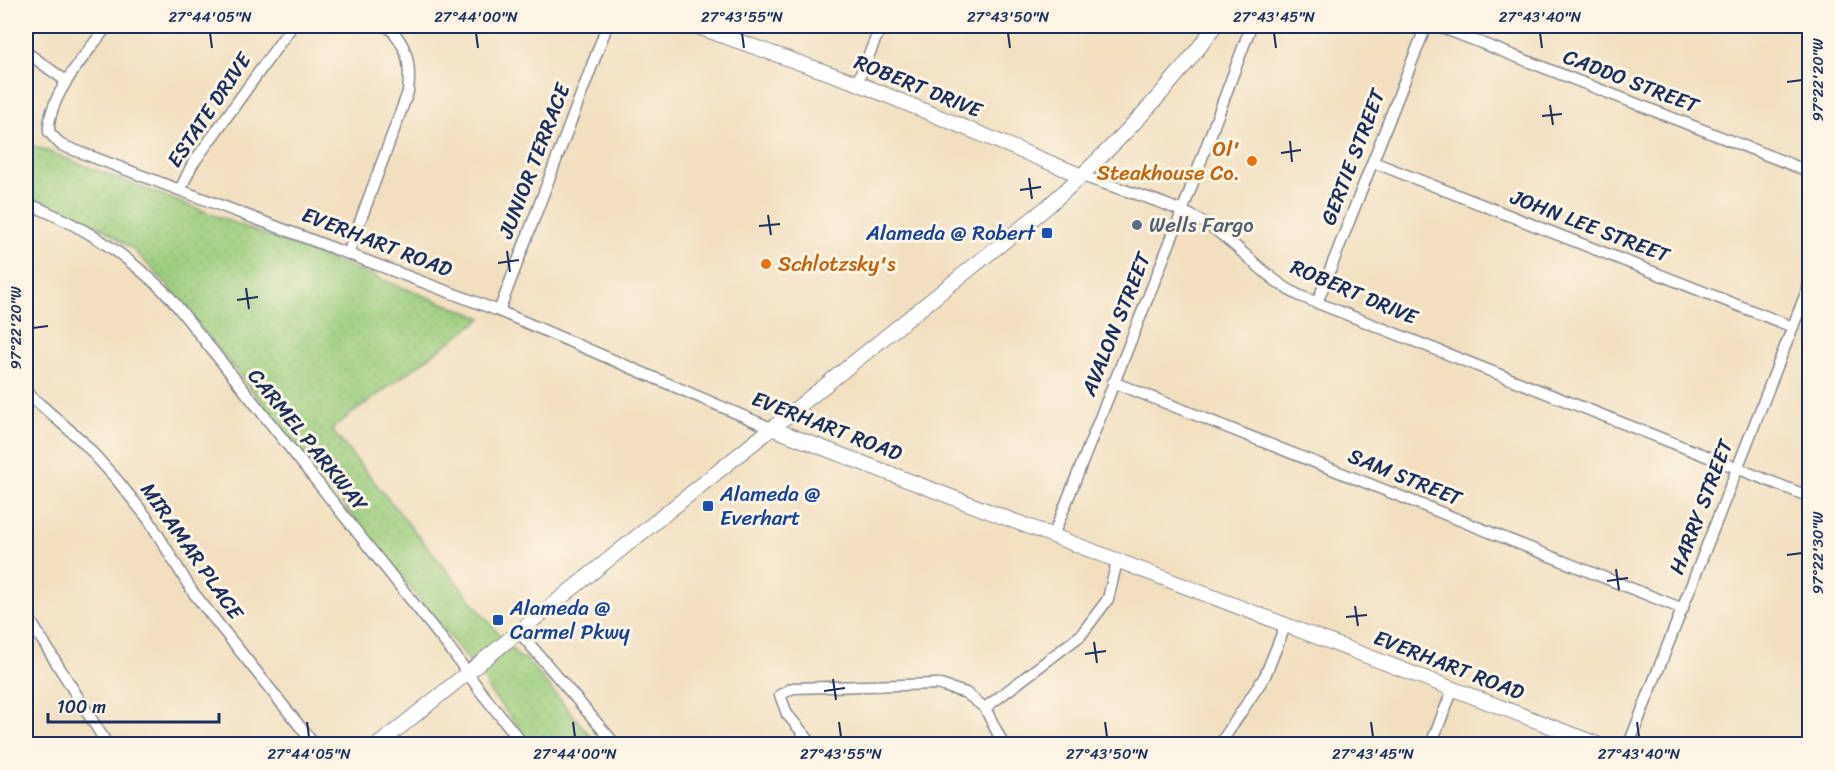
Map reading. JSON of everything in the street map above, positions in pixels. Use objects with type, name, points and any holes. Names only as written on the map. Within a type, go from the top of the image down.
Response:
[{"type":"main road","name":"ROBERT DRIVE","points":[[698,26],[857,83],[1082,176]]},
{"type":"main road","points":[[379,744],[520,633],[1082,176],[1178,75],[1215,26]]},
{"type":"main road","name":"EVERHART ROAD","points":[[771,428],[1597,744]]},
{"type":"street","points":[[26,52],[66,81],[107,26]]},
{"type":"street","name":"ESTATE DRIVE","points":[[180,188],[192,165],[292,26]]},
{"type":"street","points":[[348,254],[408,92],[409,69],[405,48],[387,26]]},
{"type":"street","name":"JUNIOR TERRACE","points":[[499,311],[607,26]]},
{"type":"street","points":[[857,83],[881,26]]},
{"type":"street","name":"AVALON STREET","points":[[1053,536],[1182,212],[1251,26]]},
{"type":"street","name":"GERTIE STREET","points":[[1317,303],[1426,26]]},
{"type":"street","name":"CADDO STREET","points":[[1438,26],[1809,172]]},
{"type":"street","name":"EVERHART ROAD","points":[[66,81],[48,119],[49,132],[61,145],[180,188],[499,311],[771,428]]},
{"type":"street","name":"JOHN LEE STREET","points":[[1373,162],[1793,327]]},
{"type":"street","name":"ROBERT DRIVE","points":[[1082,176],[1182,212],[1234,243],[1282,287],[1317,303],[1809,496]]},
{"type":"street","name":"CARMEL PARKWAY","points":[[26,203],[106,242],[139,266],[170,296],[523,744]]},
{"type":"street","name":"HARRY STREET","points":[[1629,744],[1809,284]]},
{"type":"street","name":"SAM STREET","points":[[1113,382],[1683,609]]},
{"type":"street","name":"MIRAMAR PLACE","points":[[26,392],[82,441],[117,480],[149,520],[192,591],[314,744]]},
{"type":"street","points":[[985,708],[1081,635],[1108,599],[1117,561]]},
{"type":"street","points":[[26,614],[107,744]]},
{"type":"street","points":[[1220,744],[1253,697],[1286,624]]},
{"type":"street","points":[[520,633],[615,744]]},
{"type":"street","points":[[812,744],[787,714],[780,695],[793,688],[937,684],[966,693],[985,708],[1003,744]]},
{"type":"street","points":[[1431,744],[1453,689]]},
{"type":"green space","points":[[26,143],[482,318],[331,429],[492,626],[519,657],[526,659],[597,744],[532,744],[488,689],[486,682],[163,280],[135,251],[101,227],[26,196]]},
{"type":"place","name":"Ol' Steakhouse Co.","points":[[1252,161]]},
{"type":"place","name":"Wells Fargo","points":[[1137,225]]},
{"type":"place","name":"Alameda @ Robert","points":[[1047,233]]},
{"type":"place","name":"Schlotzsky's","points":[[766,264]]},
{"type":"place","name":"Alameda @ Everhart","points":[[708,506]]},
{"type":"place","name":"Alameda @ Carmel Pkwy","points":[[498,620]]}]
